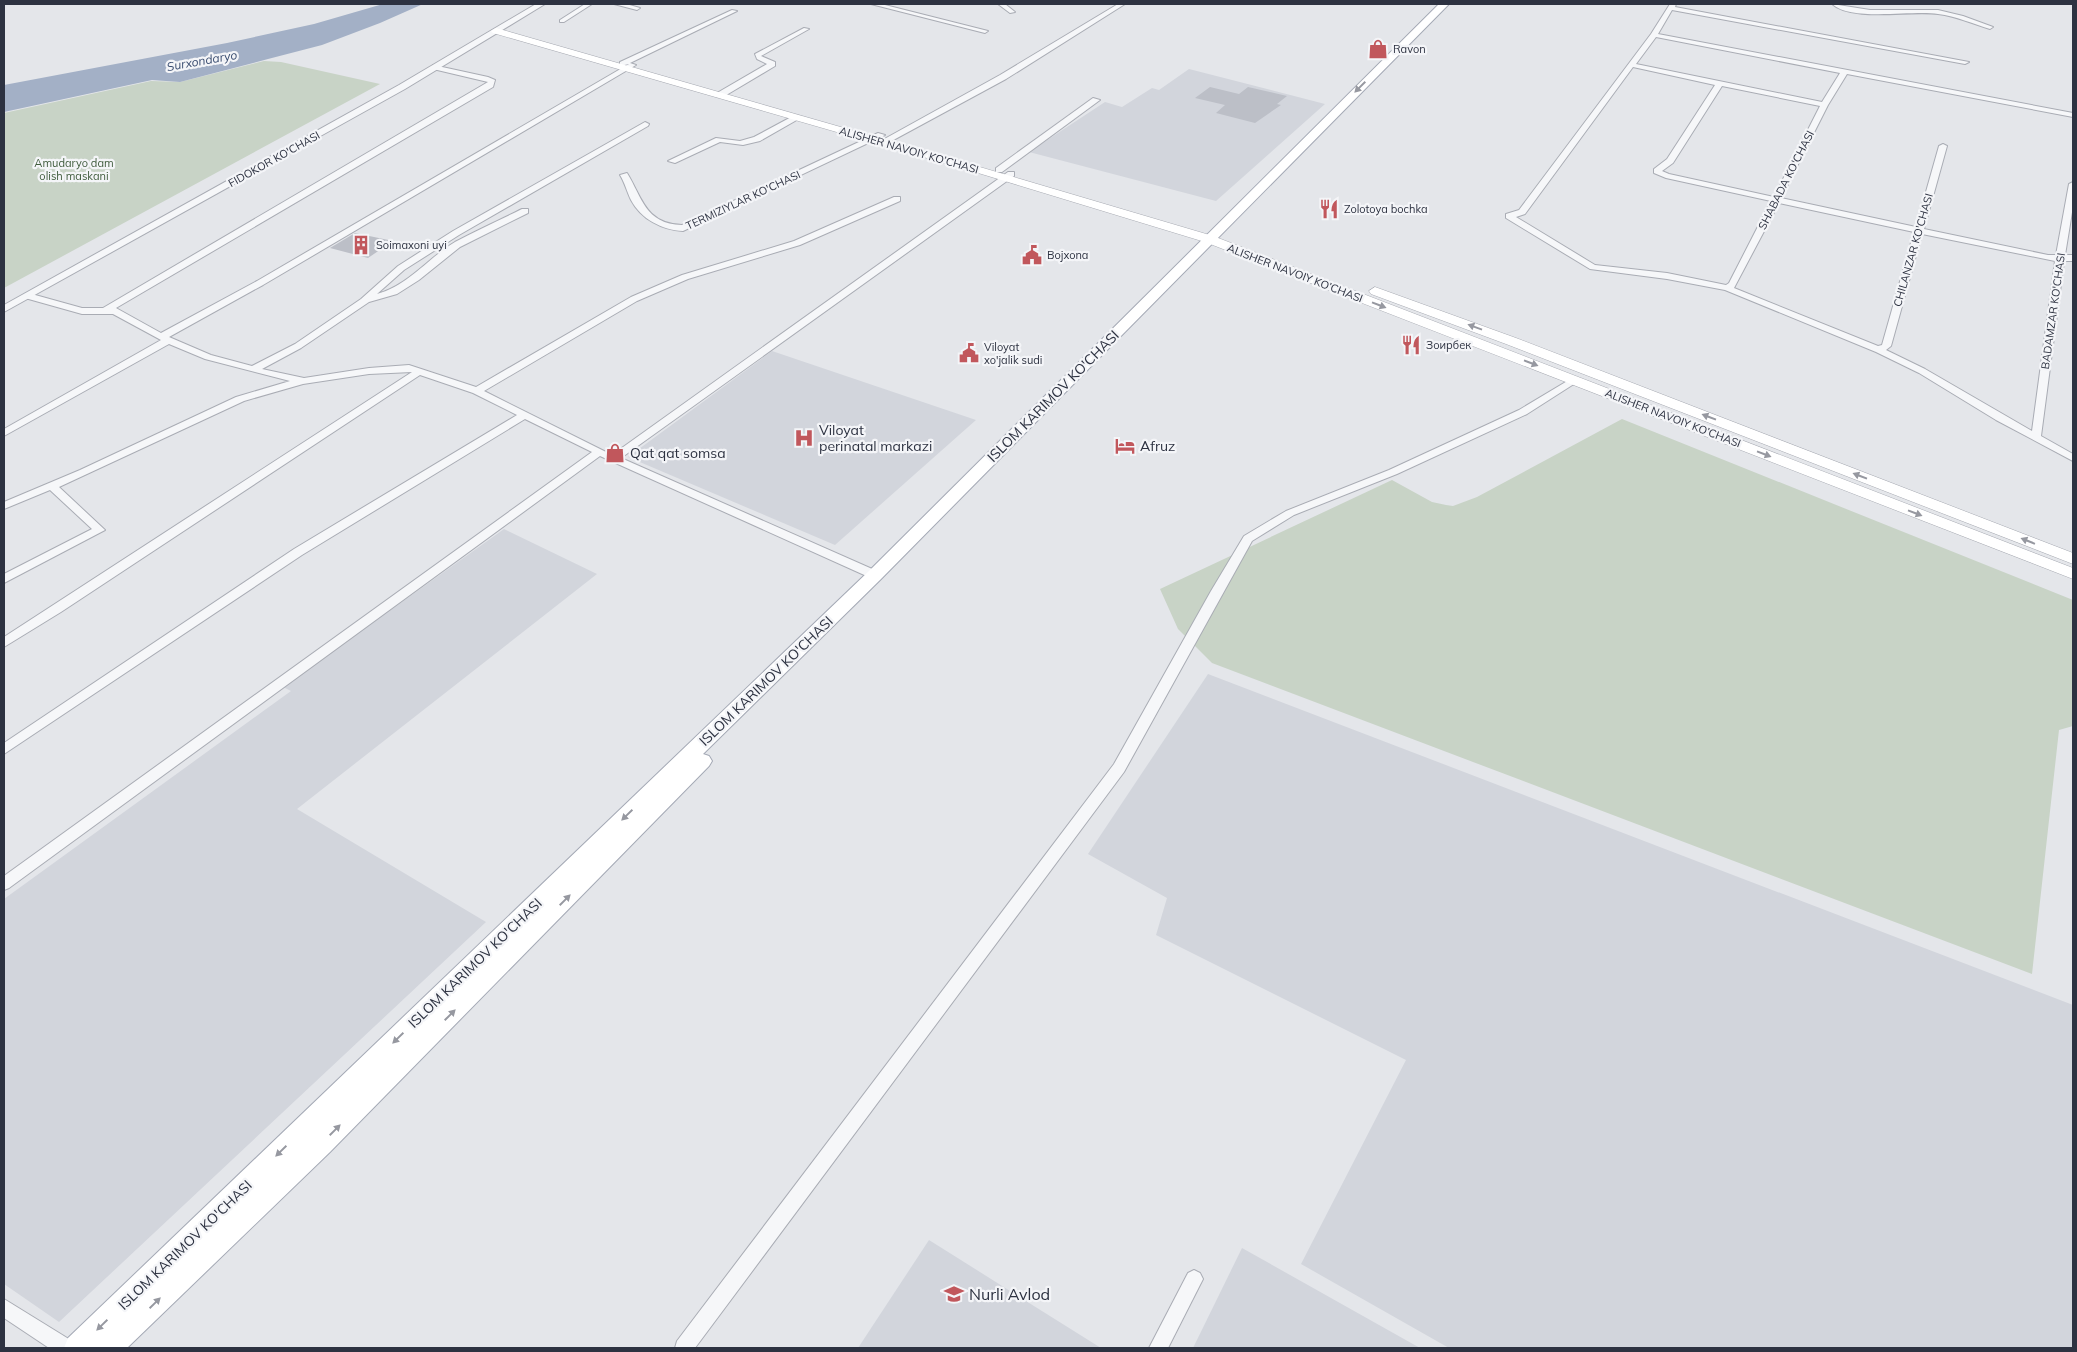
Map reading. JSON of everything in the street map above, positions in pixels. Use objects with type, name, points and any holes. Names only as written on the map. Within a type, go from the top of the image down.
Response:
[{"type":"main road","name":"ISLOM KARIMOV KO'CHASI","points":[[107,1348],[321,1144],[682,781],[900,568],[1135,331],[1217,238],[1444,4]]},
{"type":"main road","name":"ISLOM KARIMOV KO'CHASI","points":[[78,1348],[875,575],[1455,4]]},
{"type":"main road","name":"ALISHER NAVOIY KO’CHASI","points":[[500,29],[1005,174],[1217,238],[1605,377],[2073,559]]},
{"type":"main road","name":"ALISHER NAVOIY KO’CHASI","points":[[724,93],[798,117],[882,139]]},
{"type":"main road","name":"ALISHER NAVOIY KO’CHASI","points":[[1217,238],[1594,388],[2073,574]]},
{"type":"main road","points":[[1594,388],[1605,377]]},
{"type":"main road","points":[[1886,502],[1894,488]]},
{"type":"street","name":"FIDOKOR KO'CHASI","points":[[4,309],[251,172],[436,67],[542,4]]},
{"type":"street","points":[[562,21],[589,4]]},
{"type":"street","points":[[617,4],[637,8]]},
{"type":"street","points":[[874,4],[985,32]]},
{"type":"street","points":[[903,10],[911,4]]},
{"type":"street","points":[[1001,4],[1012,12]]},
{"type":"street","name":"TERMIZIYLAR KO'CHASI","points":[[624,175],[634,191],[637,203],[651,218],[683,228],[882,139],[1003,77],[1122,4]]},
{"type":"street","points":[[1835,4],[1873,13],[1944,13],[1990,27]]},
{"type":"street","points":[[1965,62],[1672,6],[1654,35],[1522,212],[1509,216],[1593,267],[1667,276],[1727,288],[1879,350],[1922,371],[2073,458]]},
{"type":"street","points":[[4,433],[626,66],[734,11]]},
{"type":"street","points":[[724,93],[772,64],[759,58],[757,55],[806,29]]},
{"type":"street","points":[[1654,35],[2073,115]]},
{"type":"street","points":[[1632,65],[1824,105]]},
{"type":"street","points":[[105,311],[490,85],[492,82],[488,79],[436,67]]},
{"type":"street","name":"SHABADA KO'CHASI","points":[[1727,288],[1734,285],[1824,105],[1845,71]]},
{"type":"street","points":[[1720,83],[1670,161],[1657,171],[1666,176],[2048,258],[2073,258]]},
{"type":"street","points":[[613,459],[1005,174],[1096,100]]},
{"type":"street","points":[[672,160],[719,140],[740,143],[748,142],[798,117]]},
{"type":"street","points":[[253,370],[298,346],[364,301],[401,268],[456,233],[645,124]]},
{"type":"street","name":"CHILANZAR KO'CHASI","points":[[1879,350],[1886,346],[1943,146]]},
{"type":"street","name":"BADAMZAR KO'CHASI","points":[[2036,438],[2060,258],[2073,184]]},
{"type":"street","points":[[477,391],[634,298],[685,277],[797,243],[897,199]]},
{"type":"street","points":[[364,301],[394,292],[416,278],[457,245],[525,210]]},
{"type":"street","points":[[28,296],[82,311],[115,311],[165,338],[208,357],[253,370],[304,381]]},
{"type":"street","points":[[4,506],[52,486],[240,399],[304,381],[369,371],[410,368],[477,391],[613,459],[875,575]]},
{"type":"street","points":[[4,643],[113,574],[300,447],[420,371]]},
{"type":"street","points":[[684,1348],[1120,768],[1217,590],[1248,539],[1290,513],[1393,472],[1523,412],[1574,380]]},
{"type":"street","points":[[4,749],[298,552],[524,415]]},
{"type":"street","points":[[4,884],[599,452]]},
{"type":"street","points":[[4,579],[99,530],[52,486]]},
{"type":"street","points":[[1158,1348],[1194,1279]]},
{"type":"street","points":[[4,1308],[65,1348]]},
{"type":"shaded area","points":[[1189,69],[1325,104],[1216,201],[1029,152],[1105,102],[1122,107],[1152,88],[1159,90]]},
{"type":"shaded area","name":"Viloyat perinatal markazi","points":[[772,351],[976,420],[835,545],[628,457]]},
{"type":"shaded area","points":[[504,529],[597,574],[297,809],[486,922],[59,1322],[4,1284],[4,899],[291,691],[283,687]]},
{"type":"shaded area","points":[[1208,674],[2073,1005],[2073,1348],[1449,1348],[1301,1264],[1406,1060],[1156,935],[1167,898],[1088,854]]},
{"type":"shaded area","name":"Nurli Avlod","points":[[929,1240],[1101,1348],[858,1348]]},
{"type":"shaded area","points":[[1242,1248],[1420,1348],[1193,1348]]},
{"type":"green space","name":"Amudaryo dam olish maskani","points":[[264,61],[281,62],[380,84],[4,288],[4,113],[151,81],[180,82]]},
{"type":"green space","points":[[1622,419],[2073,600],[2073,726],[2059,730],[2032,974],[1212,663],[1178,629],[1160,589],[1392,480],[1432,502],[1453,506],[1477,497]]},
{"type":"water","name":"Surxondaryo","points":[[383,4],[423,4],[322,45],[180,82],[152,80],[4,112],[4,85],[227,43],[314,24]]},
{"type":"building","points":[[1210,87],[1239,94],[1248,87],[1287,96],[1277,104],[1281,105],[1255,123],[1216,113],[1225,105],[1195,98]]},
{"type":"building","name":"Soimaxoni uyi","points":[[355,233],[393,241],[368,258],[330,248]]},
{"type":"place","name":"Ravon","points":[[1378,49]]},
{"type":"place","name":"Zolotoya bochka","points":[[1329,209]]},
{"type":"place","name":"Soimaxoni uyi","points":[[361,245]]},
{"type":"place","name":"Bojxona","points":[[1032,255]]},
{"type":"place","name":"Зоирбек","points":[[1411,345]]},
{"type":"place","name":"Viloyat xo'jalik sudi","points":[[969,353]]},
{"type":"place","name":"Viloyat perinatal markazi","points":[[804,438]]},
{"type":"place","name":"Afruz","points":[[1125,446]]},
{"type":"place","name":"Qat qat somsa","points":[[615,453]]},
{"type":"place","name":"Nurli Avlod","points":[[954,1294]]}]
